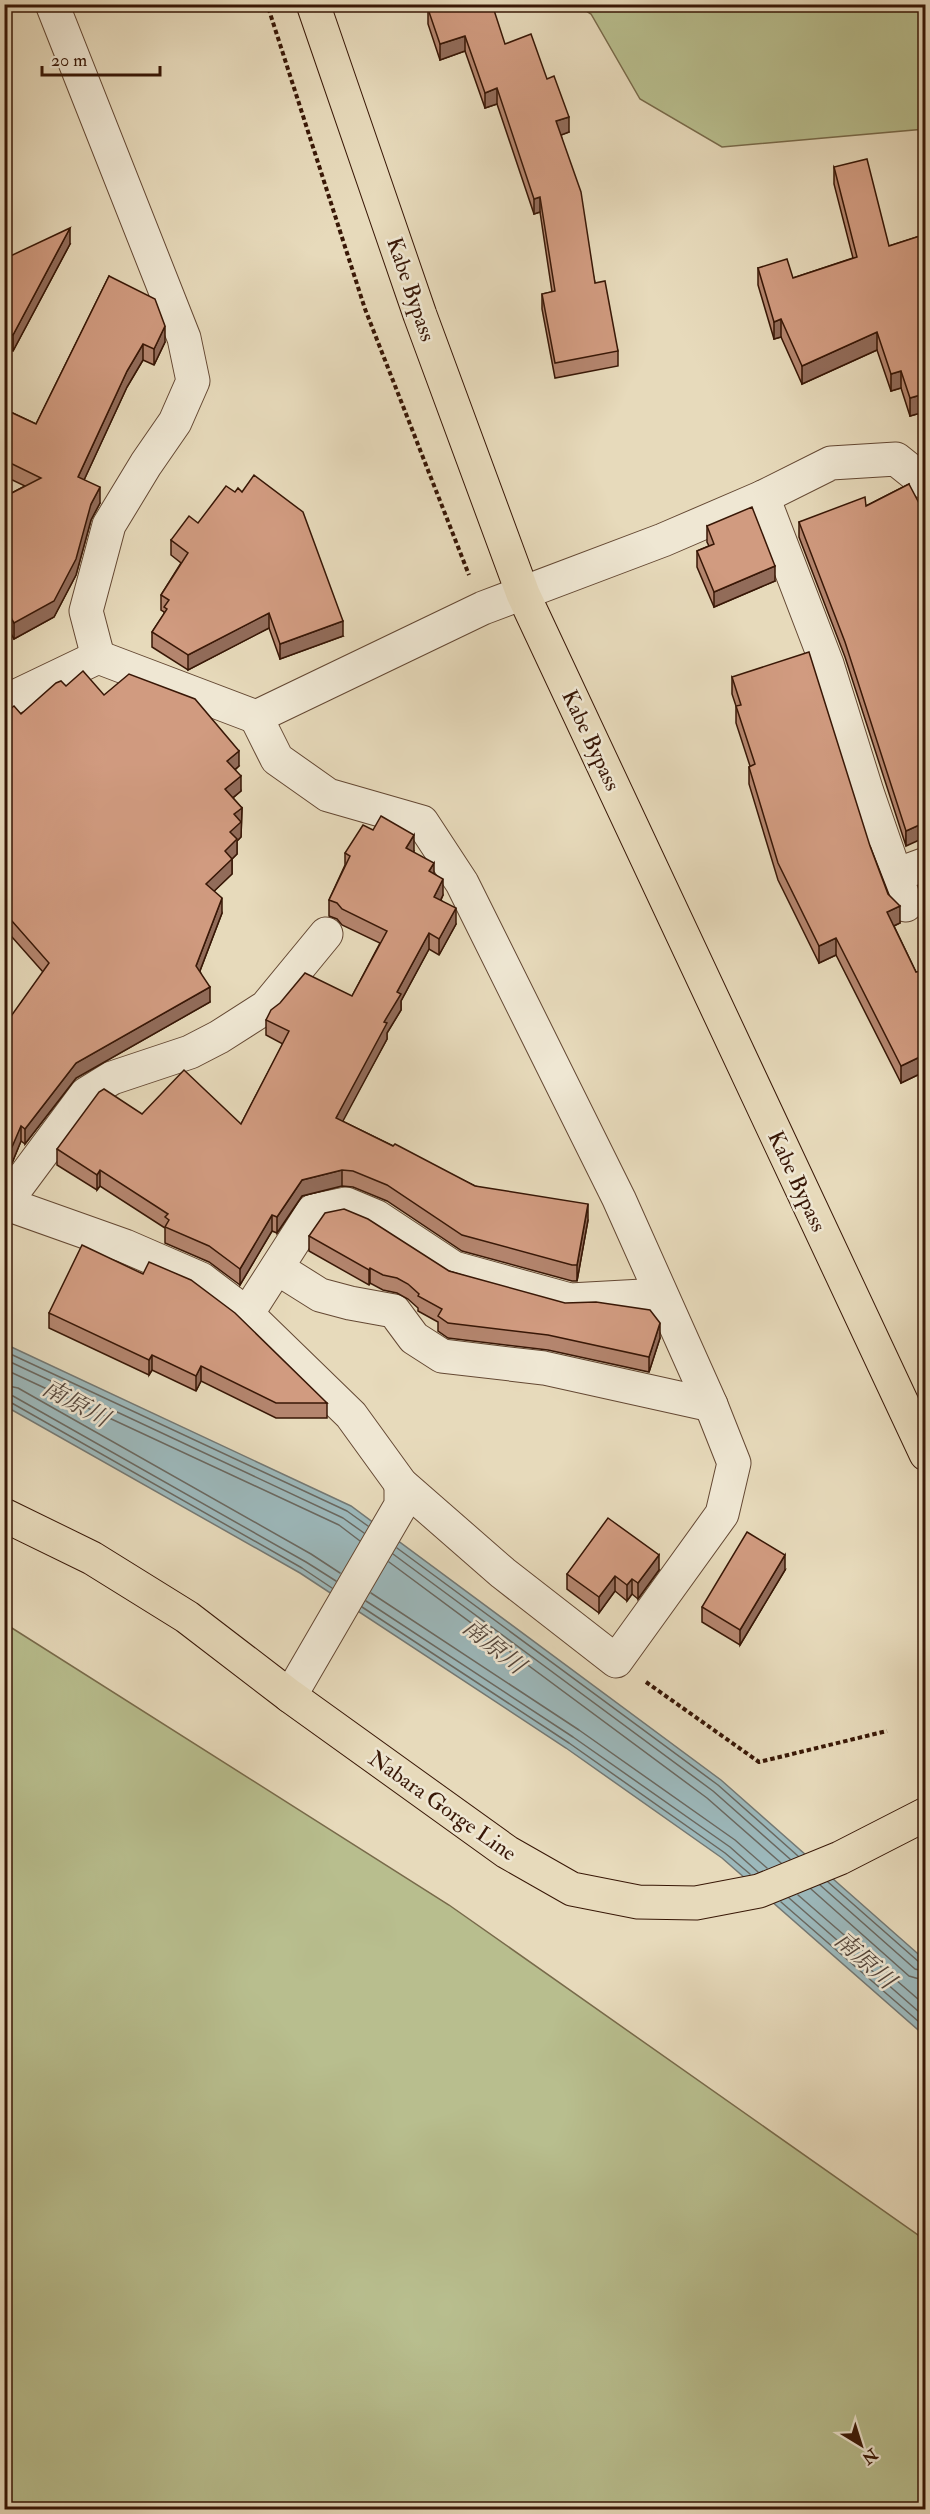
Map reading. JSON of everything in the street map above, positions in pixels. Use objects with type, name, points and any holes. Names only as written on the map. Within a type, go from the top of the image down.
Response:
[{"type":"main road","name":"Kabe Bypass","points":[[314,4],[420,315],[523,594],[926,1454]]},
{"type":"main road","name":"Nabara Gorge Line","points":[[4,1515],[92,1558],[187,1617],[290,1696],[507,1852],[572,1889],[638,1902],[696,1903],[759,1892],[840,1858],[926,1814]]},
{"type":"street","points":[[52,4],[184,338],[193,381],[175,422],[109,525],[86,611],[98,657]]},
{"type":"street","points":[[256,717],[483,608],[663,540],[763,497],[831,463],[896,459],[926,483]]},
{"type":"street","points":[[763,497],[909,881]]},
{"type":"street","points":[[4,702],[98,657],[256,717],[277,759],[328,795],[422,822],[462,882],[619,1199],[711,1405],[734,1463],[722,1514],[616,1661],[503,1573],[401,1484],[351,1415],[247,1314],[201,1279],[125,1246],[5,1203],[86,1094],[112,1078],[190,1052],[219,1037],[266,1007],[326,934]]},
{"type":"street","points":[[247,1314],[313,1211],[346,1204],[377,1217],[454,1268],[570,1300],[661,1295]]},
{"type":"street","points":[[277,1268],[320,1294],[350,1303],[394,1311],[414,1338],[442,1356],[544,1368],[711,1405]]},
{"type":"street","points":[[290,1696],[401,1505],[401,1484]]},
{"type":"path","points":[[262,4],[269,10],[365,309],[457,548],[483,608]]},
{"type":"path","points":[[616,1661],[759,1762],[887,1731]]},
{"type":"green space","points":[[577,5],[925,5],[925,129],[722,147],[640,99],[591,14]]},
{"type":"green space","points":[[4,1623],[449,1905],[925,2240],[925,2509],[5,2509]]},
{"type":"water","name":"南原川","points":[[5,1344],[351,1506],[721,1780],[925,1960],[925,2036],[722,1858],[566,1748],[300,1573],[5,1406]]},
{"type":"building","points":[[440,4],[492,4],[505,44],[531,34],[547,79],[554,76],[569,117],[556,121],[581,192],[595,283],[605,281],[618,351],[555,363],[542,294],[555,291],[540,197],[534,199],[497,88],[485,93],[465,36],[440,44],[428,9]]},
{"type":"building","points":[[867,159],[889,246],[926,234],[926,398],[924,394],[910,398],[901,371],[891,374],[877,332],[802,366],[781,319],[774,322],[758,268],[787,259],[793,278],[857,257],[834,167]]},
{"type":"building","points":[[4,209],[11,212],[4,224]]},
{"type":"building","points":[[70,228],[13,335],[11,334],[4,345],[4,259]]},
{"type":"building","points":[[109,276],[155,299],[165,326],[154,349],[143,344],[127,371],[78,477],[100,487],[91,504],[76,559],[54,601],[14,623],[4,606],[4,497],[41,478],[4,460],[4,409],[36,424]]},
{"type":"building","points":[[254,475],[303,512],[343,621],[280,644],[269,613],[188,655],[152,632],[167,609],[164,607],[169,600],[161,595],[188,553],[171,540],[189,516],[198,523],[226,486],[235,492],[238,488],[242,492]]},
{"type":"building","points":[[909,484],[919,503],[924,501],[926,504],[926,822],[906,831],[845,642],[799,522],[865,497],[866,506]]},
{"type":"building","points":[[752,507],[775,566],[714,592],[697,551],[714,544],[707,526]]},
{"type":"building","points":[[809,652],[870,846],[888,894],[900,906],[887,912],[916,972],[920,971],[926,978],[926,1054],[901,1066],[836,938],[819,946],[778,863],[749,767],[755,764],[736,706],[741,705],[732,677]]},
{"type":"building","points":[[83,671],[104,695],[129,674],[195,699],[239,751],[227,761],[241,776],[225,789],[242,808],[234,814],[241,822],[230,832],[237,839],[225,851],[232,859],[206,884],[222,898],[196,966],[210,987],[76,1063],[25,1129],[21,1126],[12,1147],[4,1157],[4,1026],[49,963],[4,912],[4,714],[14,706],[21,714],[56,683],[61,681],[66,686]]},
{"type":"building","points":[[381,816],[414,835],[406,848],[434,863],[429,871],[443,879],[434,897],[456,908],[439,939],[429,933],[397,992],[401,994],[384,1022],[387,1023],[336,1118],[393,1146],[395,1144],[475,1186],[588,1204],[577,1265],[462,1235],[387,1185],[353,1171],[342,1170],[302,1180],[277,1217],[272,1215],[240,1269],[209,1246],[165,1227],[169,1220],[165,1217],[168,1214],[100,1170],[97,1175],[57,1149],[99,1092],[104,1089],[142,1114],[184,1070],[241,1124],[289,1031],[266,1020],[271,1010],[280,1003],[305,973],[352,996],[387,931],[342,909],[337,903],[329,900],[350,856],[345,853],[363,825],[373,830]]},
{"type":"building","points":[[344,1209],[368,1219],[449,1271],[565,1303],[596,1302],[650,1310],[660,1323],[649,1357],[548,1335],[448,1323],[438,1316],[442,1309],[418,1296],[419,1294],[408,1284],[370,1268],[369,1270],[309,1236],[325,1213]]},
{"type":"building","points":[[82,1245],[143,1274],[149,1262],[191,1280],[235,1313],[327,1403],[276,1403],[201,1366],[196,1376],[152,1355],[149,1360],[49,1313]]},
{"type":"building","points":[[608,1518],[659,1555],[638,1583],[632,1579],[627,1585],[615,1576],[599,1597],[567,1574]]},
{"type":"building","points":[[747,1532],[785,1555],[740,1630],[702,1607]]}]
